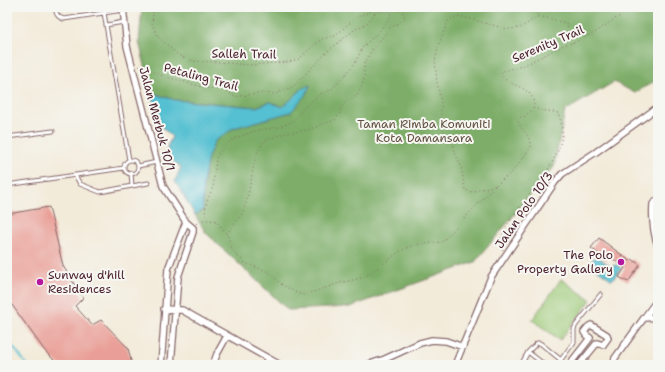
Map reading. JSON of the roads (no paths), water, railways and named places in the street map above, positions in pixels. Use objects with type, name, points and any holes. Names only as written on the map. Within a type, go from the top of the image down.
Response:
[{"type":"street","name":"Jalan Merbuk 10/1","points":[[123,8],[127,46],[164,186],[186,222],[193,228],[178,277],[176,308]]},
{"type":"street","name":"Jalan Polo 10/3","points":[[455,365],[491,277],[555,182],[562,174],[596,152],[658,107]]},
{"type":"street","points":[[658,200],[653,204],[652,218],[658,246]]},
{"type":"street","points":[[161,365],[168,269],[186,222]]},
{"type":"street","points":[[613,365],[615,358],[658,299]]},
{"type":"street","points":[[164,309],[176,308],[182,310],[280,365]]},
{"type":"street","points":[[171,365],[176,308]]},
{"type":"street","points":[[644,318],[658,317]]},
{"type":"street","points":[[591,325],[608,336],[608,340],[603,345],[590,338],[584,332],[591,325]]},
{"type":"street","points":[[213,365],[227,336]]},
{"type":"street","points":[[569,365],[590,338]]},
{"type":"street","points":[[367,365],[386,362],[420,343],[432,340],[446,341],[463,347]]},
{"type":"street","points":[[579,365],[597,342]]},
{"type":"lane","points":[[55,7],[56,15],[59,18],[64,19],[104,13],[123,8]]},
{"type":"lane","points":[[104,13],[129,160]]},
{"type":"lane","points":[[106,25],[124,22]]},
{"type":"lane","points":[[7,137],[53,130]]},
{"type":"lane","points":[[129,160],[134,161],[138,166]]},
{"type":"lane","points":[[124,168],[125,163],[129,160]]},
{"type":"lane","points":[[138,166],[158,162]]},
{"type":"lane","points":[[124,168],[126,172],[131,173],[135,172],[138,166]]},
{"type":"lane","points":[[7,186],[124,168]]},
{"type":"lane","points":[[131,173],[132,186]]},
{"type":"lane","points":[[75,175],[80,184],[100,192],[148,183]]},
{"type":"lane","points":[[557,365],[574,342],[574,329],[576,325],[601,294]]},
{"type":"lane","points":[[521,365],[528,352],[535,344],[540,344],[561,360]]},
{"type":"lane","points":[[528,352],[540,364],[545,365]]},
{"type":"water","points":[[310,85],[307,93],[291,112],[234,128],[215,141],[208,157],[203,184],[203,210],[195,215],[175,181],[181,167],[170,159],[167,147],[172,137],[161,126],[152,93],[175,100],[256,107],[270,102],[283,107],[303,88]]},
{"type":"water","points":[[596,255],[611,267],[614,265],[619,266],[621,269],[612,280],[590,264]]},
{"type":"waterway","points":[[7,339],[27,365]]},
{"type":"place","name":"The Polo Property Gallery","points":[[621,262]]},
{"type":"place","name":"Sunway d'hill Residences","points":[[40,282]]},
{"type":"park label","name":"Taman Rimba Komuniti Kota Damansara","points":[[424,131]]}]
